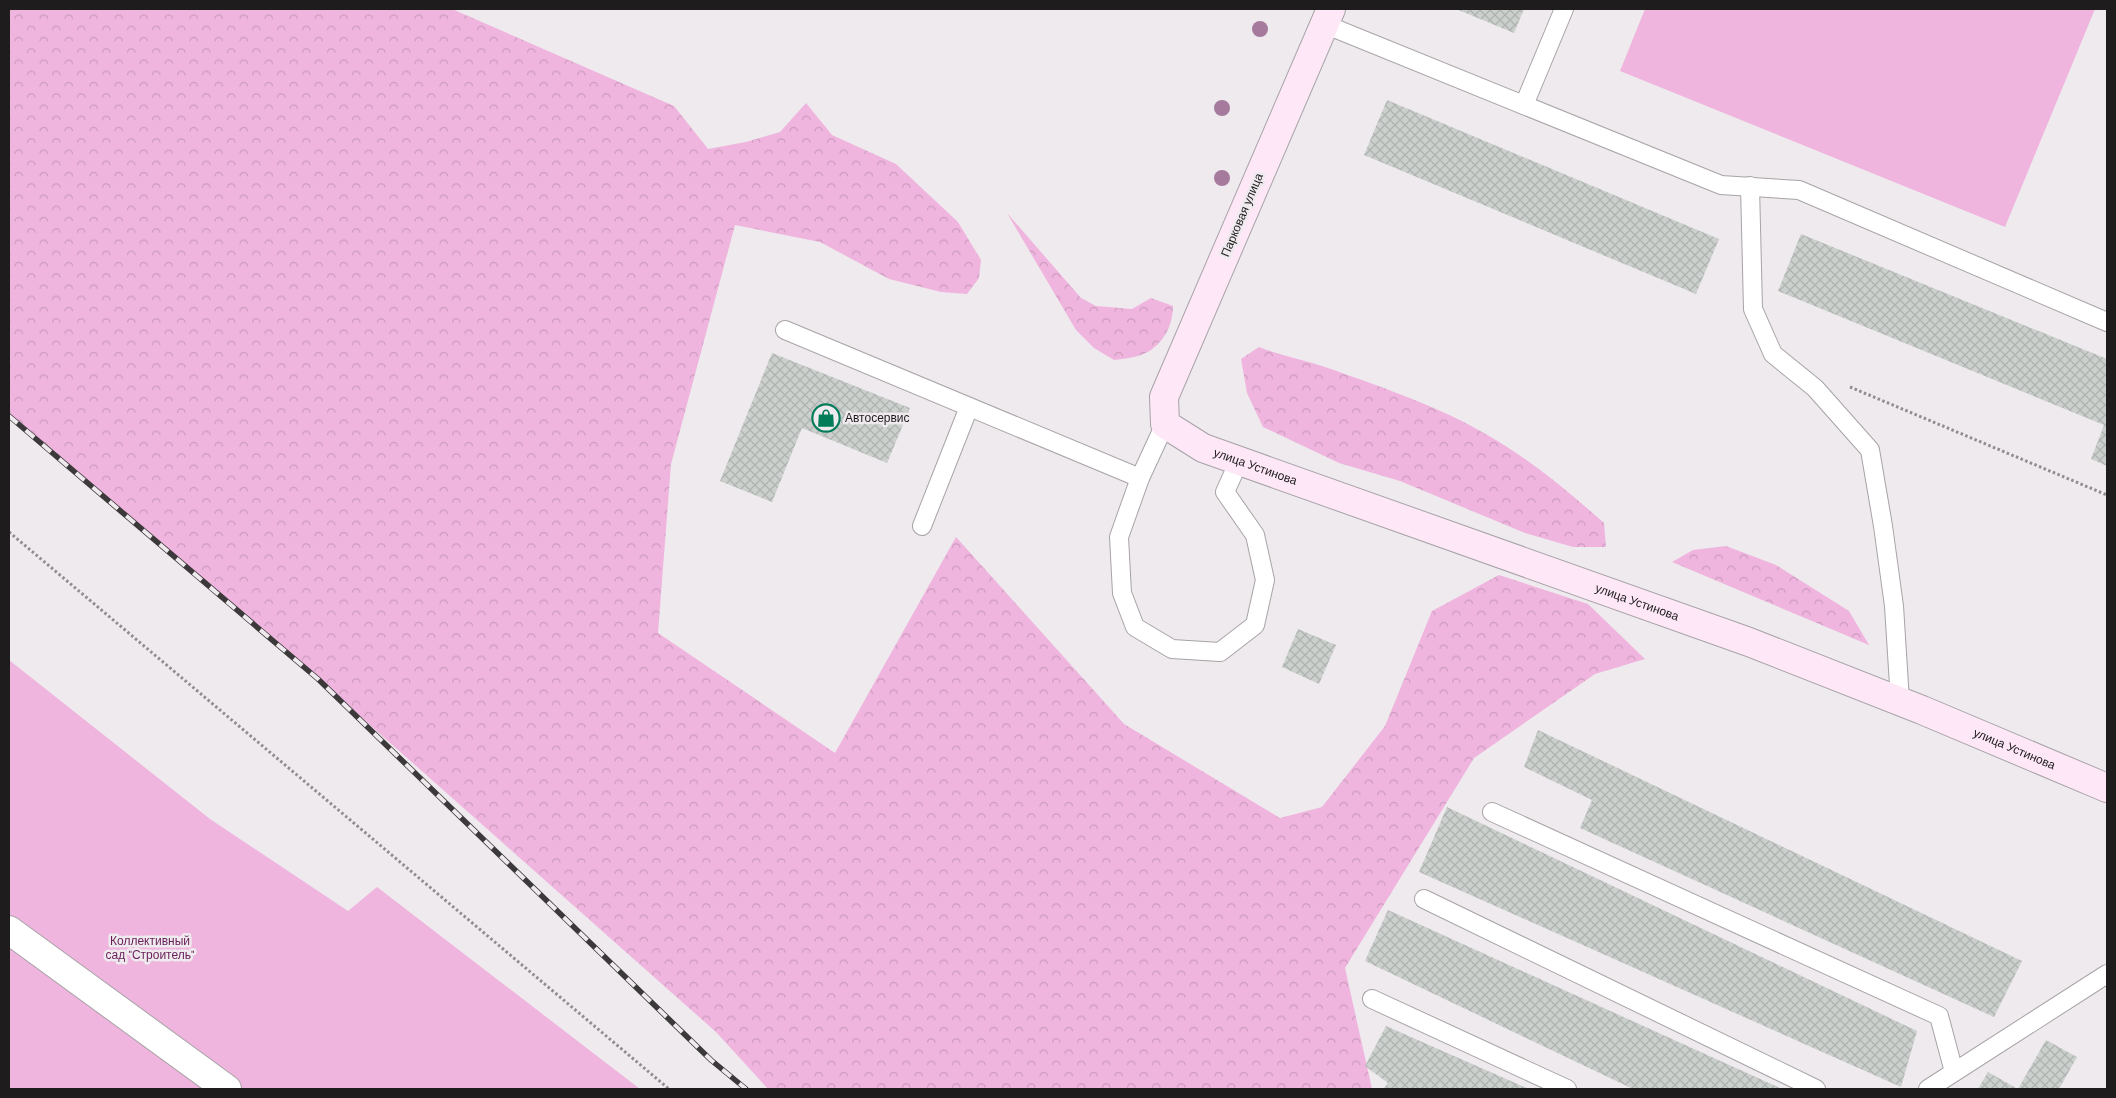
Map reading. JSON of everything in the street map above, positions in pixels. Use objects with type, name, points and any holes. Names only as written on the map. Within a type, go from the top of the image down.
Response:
[{"type":"street","name":"Парковая улица","points":[[1165,424],[1164,397],[1327,16]]},
{"type":"street","name":"улица Устинова","points":[[1165,424],[1203,448],[1749,642],[1900,701],[2107,788]]},
{"type":"street","points":[[9,930],[228,1089]]},
{"type":"lane","points":[[1524,105],[1564,9]]},
{"type":"lane","points":[[1327,16],[1524,105],[1721,185],[1800,190],[2105,314]]},
{"type":"lane","points":[[1750,186],[1753,309],[1773,354],[1814,388],[1870,450],[1884,526],[1894,606],[1900,701]]},
{"type":"lane","points":[[785,330],[1140,478]]},
{"type":"lane","points":[[922,526],[970,407]]},
{"type":"lane","points":[[1165,424],[1140,478],[1119,538],[1122,593],[1135,627],[1172,649],[1220,652],[1255,625],[1265,580],[1255,535],[1225,492],[1239,460]]},
{"type":"lane","points":[[1492,812],[1939,1016],[1954,1072]]},
{"type":"lane","points":[[1424,899],[1816,1089]]},
{"type":"lane","points":[[1928,1089],[2107,974]]},
{"type":"lane","points":[[1372,999],[1567,1089]]},
{"type":"path","points":[[1846,385],[2107,495]]},
{"type":"path","points":[[9,532],[669,1089]]},
{"type":"green space","points":[[9,9],[452,9],[674,106],[708,149],[746,142],[780,132],[806,103],[832,135],[896,164],[958,222],[981,260],[979,278],[967,294],[941,292],[889,279],[820,242],[735,225],[671,464],[658,633],[835,753],[956,537],[1124,724],[1280,818],[1322,807],[1385,726],[1432,611],[1499,575],[1588,604],[1645,659],[1595,674],[1474,758],[1345,968],[1372,1089],[768,1089],[716,1032],[318,679],[9,416]]},
{"type":"green space","points":[[1645,9],[2095,9],[2005,227],[1620,71]]},
{"type":"green space","points":[[1007,213],[1081,298],[1096,306],[1132,309],[1151,298],[1173,306],[1171,322],[1160,342],[1141,355],[1114,360],[1094,348],[1076,330]]},
{"type":"green space","points":[[1259,347],[1320,365],[1410,398],[1451,416],[1489,436],[1549,476],[1604,523],[1606,547],[1573,547],[1525,533],[1400,481],[1339,463],[1263,427],[1247,393],[1241,359]]},
{"type":"green space","points":[[1726,546],[1776,565],[1849,611],[1869,645],[1672,562],[1693,550]]},
{"type":"green space","name":"Коллективный сад \"Строитель\"","points":[[9,660],[210,819],[348,911],[377,887],[640,1089],[9,1089]]},
{"type":"building","points":[[1456,9],[1524,9],[1514,33]]},
{"type":"building","points":[[1387,100],[1719,239],[1696,294],[1364,155]]},
{"type":"building","points":[[1801,234],[2107,359],[2107,466],[2091,459],[2104,425],[1778,291]]},
{"type":"building","name":"Автосервис","points":[[772,353],[910,408],[887,463],[802,428],[772,502],[720,481]]},
{"type":"building","points":[[1298,629],[1336,645],[1319,684],[1282,667]]},
{"type":"building","points":[[1538,730],[2022,961],[1994,1017],[1580,828],[1592,800],[1524,767]]},
{"type":"building","points":[[1447,807],[1917,1031],[1901,1087],[1419,872]]},
{"type":"building","points":[[1388,910],[1782,1089],[1633,1089],[1365,961]]},
{"type":"building","points":[[1386,1026],[1529,1089],[1383,1089],[1388,1083],[1365,1066]]},
{"type":"building","points":[[2046,1040],[2077,1057],[2059,1089],[2018,1089]]},
{"type":"building","points":[[1988,1072],[2018,1089],[1978,1089]]},
{"type":"railway","points":[[9,416],[318,679],[711,1060],[746,1089]]},
{"type":"place","name":"Автосервис","points":[[826,418]]}]
